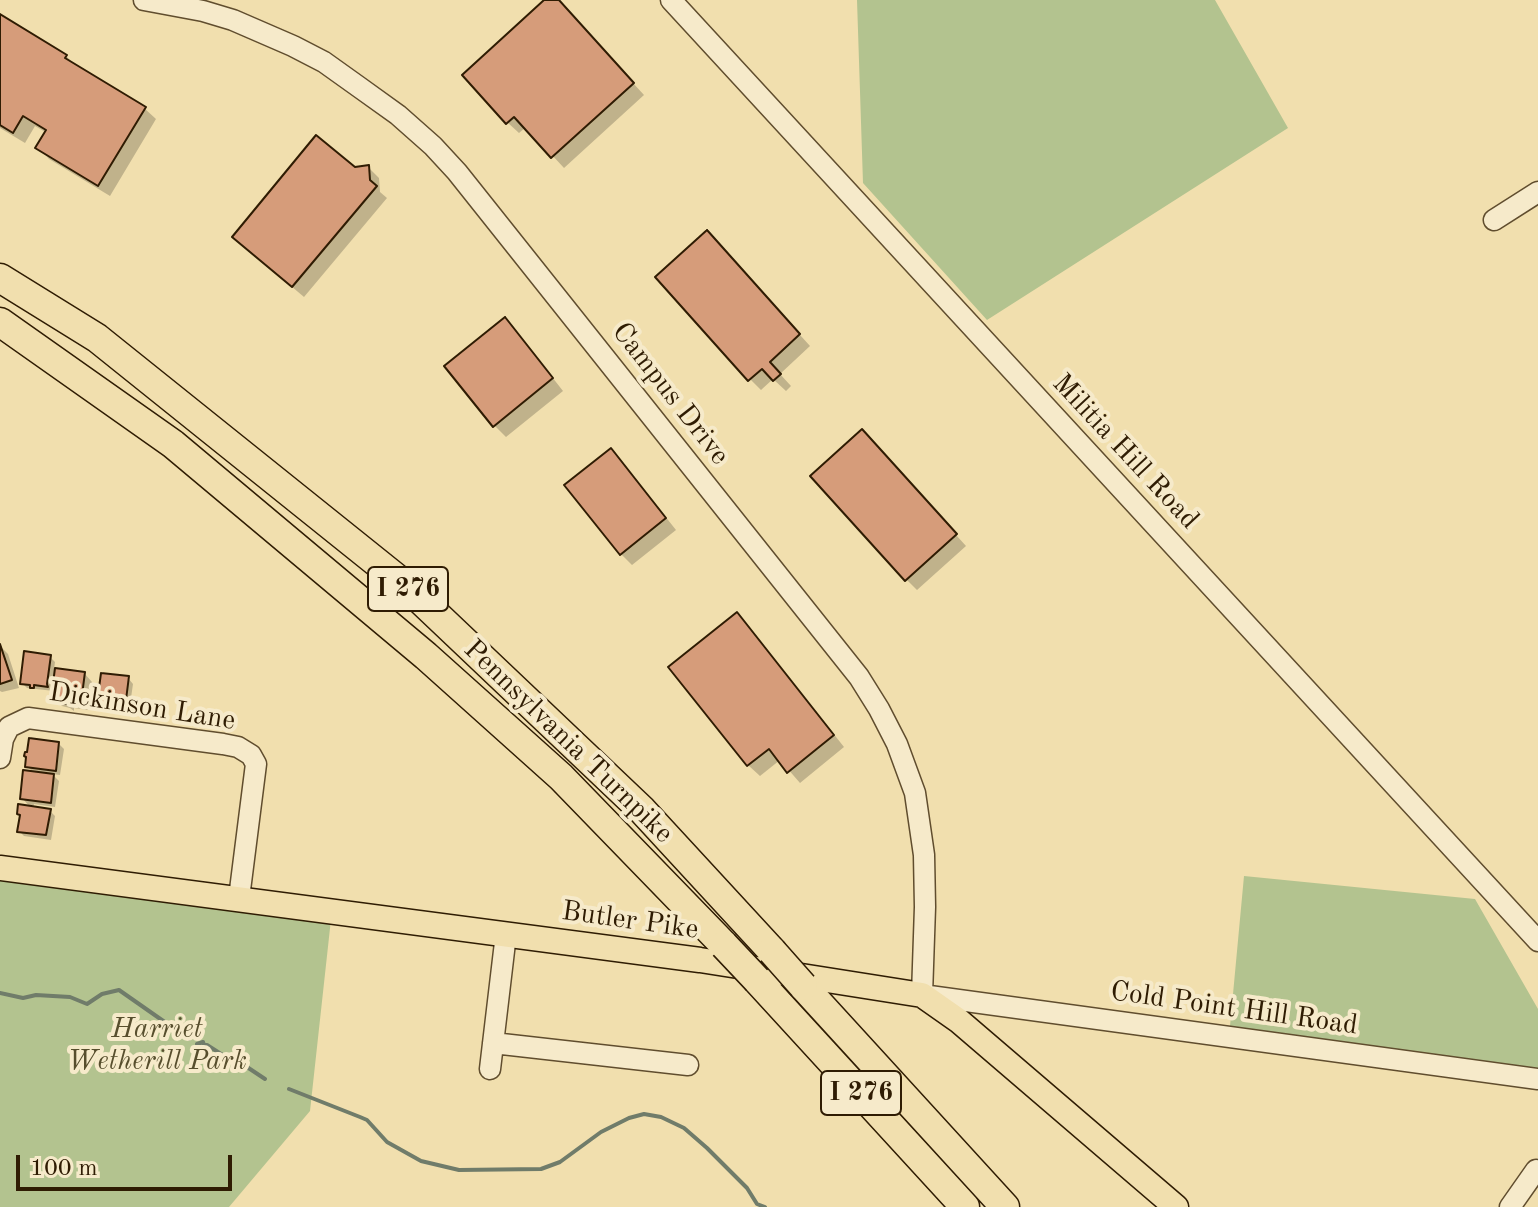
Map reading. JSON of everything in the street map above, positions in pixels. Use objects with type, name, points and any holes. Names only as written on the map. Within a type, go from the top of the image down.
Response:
[{"type":"highway","name":"Pennsylvania Turnpike","points":[[0,278],[97,338],[405,585],[642,810],[1005,1207]]},
{"type":"highway","name":"Pennsylvania Turnpike","points":[[0,322],[173,444],[426,656],[561,777],[757,980],[965,1207]]},
{"type":"main road","name":"Butler Pike","points":[[0,868],[700,960],[922,995],[959,1021],[1176,1207]]},
{"type":"street","name":"Campus Drive","points":[[144,0],[219,16],[293,46],[324,62],[359,87],[398,115],[433,146],[457,172],[859,677],[897,744],[915,793],[924,855],[922,995]]},
{"type":"street","name":"Militia Hill Road","points":[[671,0],[1538,941]]},
{"type":"street","points":[[1494,220],[1538,192]]},
{"type":"street","name":"Dickinson Lane","points":[[0,758],[3,739],[9,727],[28,718],[238,747],[251,755],[256,764],[239,898]]},
{"type":"street","points":[[490,1069],[506,934]]},
{"type":"street","name":"Cold Point Hill Road","points":[[922,995],[1538,1079]]},
{"type":"street","points":[[493,1043],[688,1065]]},
{"type":"street","points":[[1510,1207],[1536,1170]]},
{"type":"green space","points":[[857,0],[1215,0],[1288,128],[987,320],[863,183]]},
{"type":"green space","name":"Harriet Wetherill Park","points":[[0,868],[332,910],[310,1111],[229,1207],[0,1207]]},
{"type":"green space","points":[[1244,876],[1475,899],[1538,1009],[1538,1079],[1229,1037]]},
{"type":"building","points":[[544,0],[559,0],[634,83],[551,158],[514,117],[506,124],[462,75]]},
{"type":"building","points":[[0,14],[146,107],[98,186],[35,148],[46,130],[23,116],[13,133],[0,125]]},
{"type":"building","points":[[316,135],[355,167],[369,165],[370,180],[377,186],[292,287],[232,237]]},
{"type":"building","points":[[707,230],[800,334],[770,362],[781,374],[773,381],[762,369],[748,381],[655,277]]},
{"type":"building","points":[[505,317],[553,378],[493,427],[444,366]]},
{"type":"building","points":[[862,429],[957,534],[905,581],[810,476]]},
{"type":"building","points":[[611,448],[666,518],[620,555],[564,485]]},
{"type":"building","points":[[737,612],[834,735],[787,773],[769,749],[747,766],[668,667]]},
{"type":"building","points":[[0,644],[12,680],[0,684]]},
{"type":"building","points":[[24,651],[51,655],[48,687],[34,685],[30,688],[30,685],[20,684]]},
{"type":"building","points":[[55,668],[85,672],[81,703],[67,701],[67,704],[51,699]]},
{"type":"building","points":[[101,673],[129,676],[125,708],[97,703]]},
{"type":"building","points":[[29,738],[59,742],[56,771],[25,767],[24,756]]},
{"type":"building","points":[[23,770],[54,774],[51,803],[20,799]]},
{"type":"building","points":[[18,804],[51,809],[46,835],[17,832]]},
{"type":"waterway","points":[[0,993],[23,998],[36,995],[70,997],[87,1004],[102,994],[119,990],[189,1039]]},
{"type":"waterway","points":[[197,1044],[203,1042],[265,1079]]},
{"type":"waterway","points":[[289,1089],[367,1120],[387,1142],[421,1161],[459,1170],[541,1169],[560,1162],[601,1132],[629,1118],[644,1114],[661,1117],[684,1128],[747,1188],[757,1204],[765,1207]]}]
